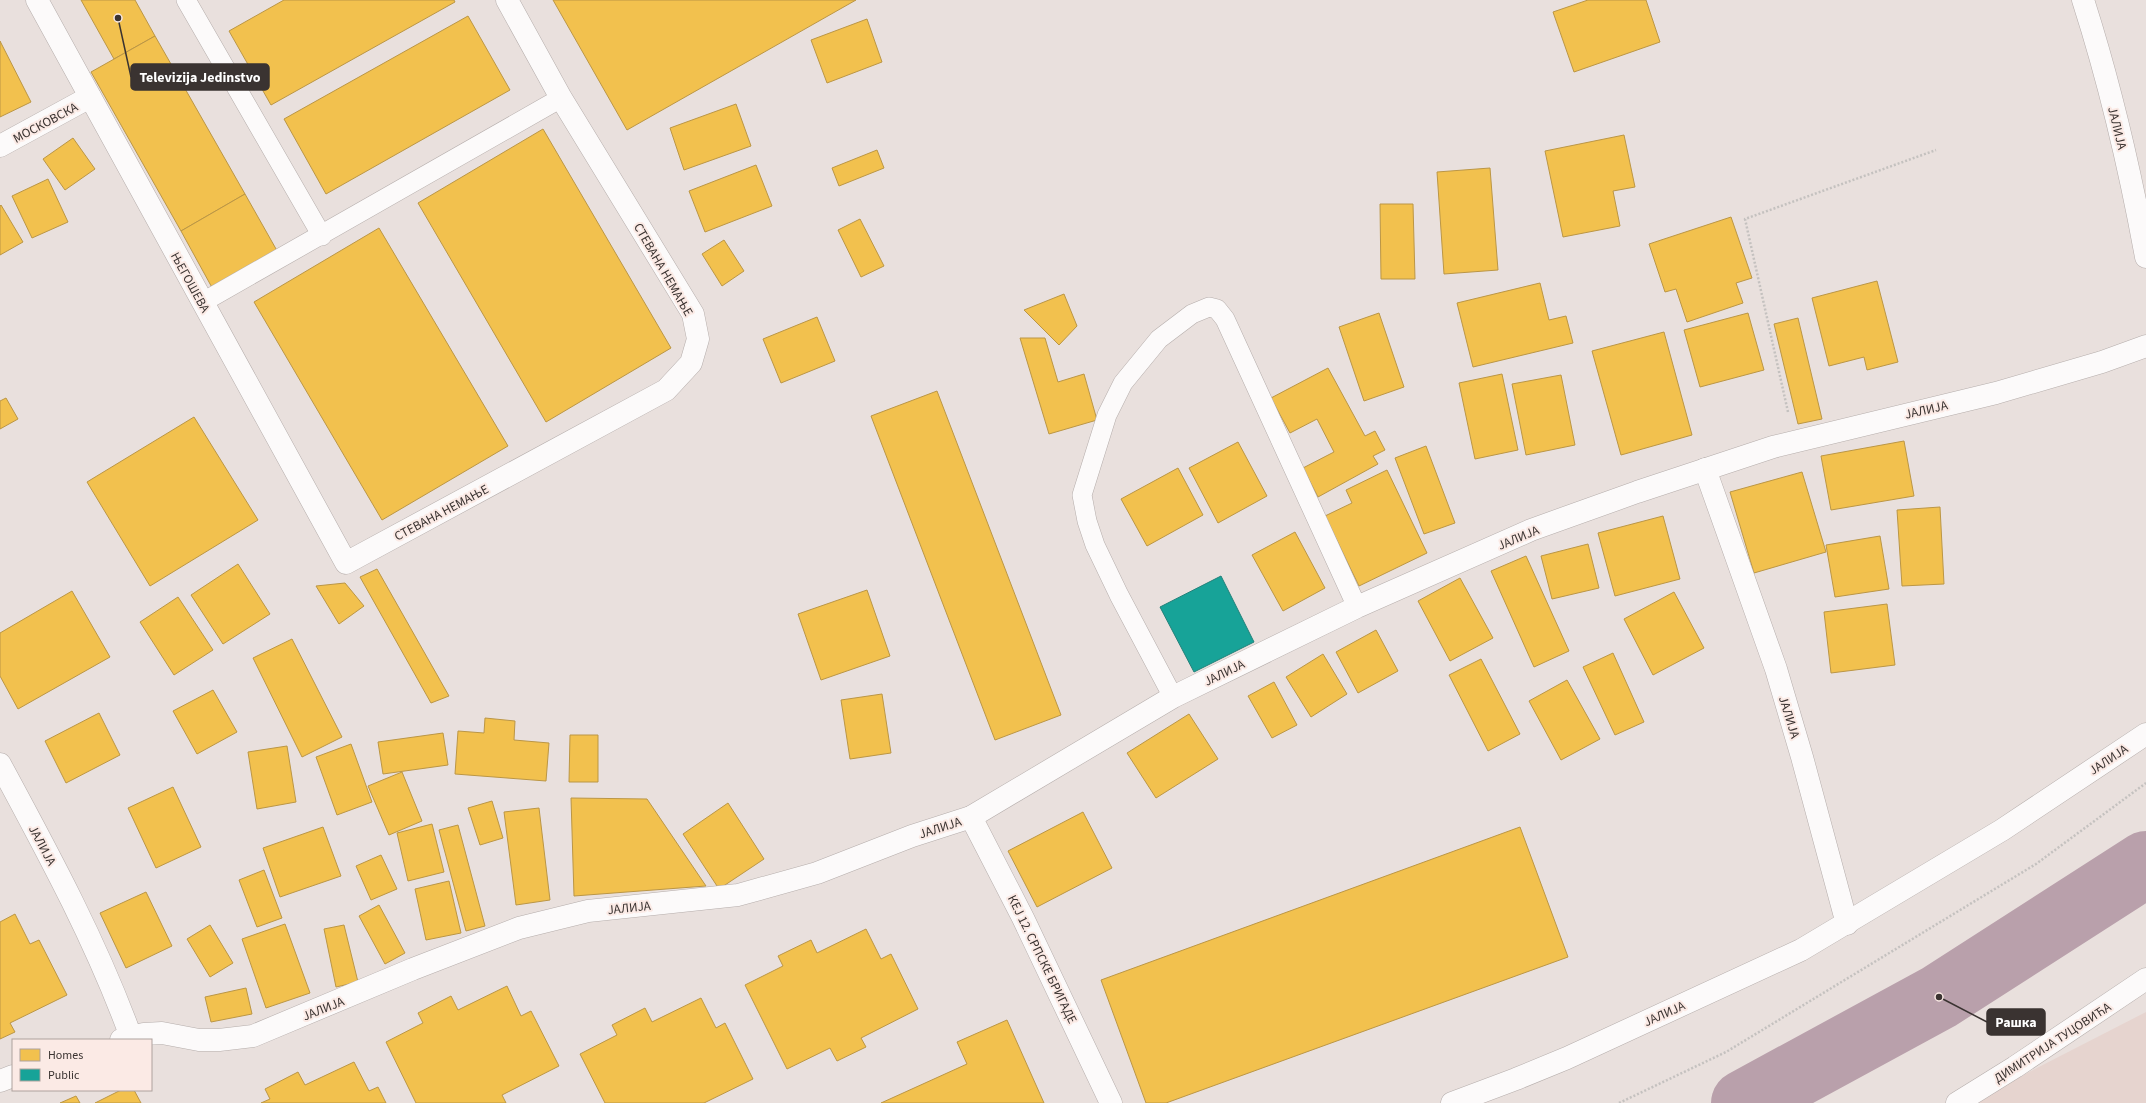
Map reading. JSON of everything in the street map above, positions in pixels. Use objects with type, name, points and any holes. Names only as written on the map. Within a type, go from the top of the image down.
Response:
[{"type":"street","name":"ЊЕГОШЕВА","points":[[37,0],[346,563]]},
{"type":"street","name":"СТЕВАНА НЕМАЊЕ","points":[[346,563],[666,390],[691,363],[698,339],[693,314],[561,98],[507,0]]},
{"type":"street","name":"ЈАЛИЈА","points":[[2083,0],[2112,104],[2138,212],[2146,257]]},
{"type":"street","name":"МОСКОВСКА","points":[[0,146],[90,97]]},
{"type":"street","name":"ЈАЛИЈА","points":[[0,764],[80,917],[113,987],[126,1038],[144,1034],[162,1033],[199,1040],[219,1040],[253,1036],[413,969],[519,928],[588,912],[715,899],[744,894],[817,873],[912,836],[971,817],[1173,697],[1357,607],[1531,530],[1705,469],[1794,442],[1996,393],[2102,362],[2146,346]]},
{"type":"street","name":"ЈАЛИЈА","points":[[1705,469],[1778,677],[1802,757],[1846,924]]},
{"type":"street","name":"ЈАЛИЈА","points":[[1452,1103],[1516,1080],[1801,950],[2002,830],[2146,734]]},
{"type":"street","name":"КЕЈ 12. СРПСКЕ БРИГАДЕ","points":[[971,817],[1023,918],[1111,1103]]},
{"type":"street","name":"ДИМИТРИЈА ТУЦОВИЋА","points":[[1957,1103],[2015,1067],[2146,979]]},
{"type":"street","points":[[0,1081],[12,1076]]},
{"type":"lane","points":[[186,0],[322,236]]},
{"type":"lane","points":[[203,302],[322,236],[561,98]]},
{"type":"lane","points":[[1173,697],[1119,595],[1095,545],[1087,520],[1082,495],[1107,415],[1123,383],[1159,339],[1192,314],[1209,307],[1217,309],[1225,319],[1357,607]]},
{"type":"path","points":[[1794,442],[1745,219],[1936,150]]},
{"type":"path","points":[[1619,1103],[1726,1052],[2023,872],[2146,783]]},
{"type":"shaded area","points":[[2146,1012],[2146,1103],[1969,1103]]},
{"type":"building: Homes","points":[[81,0],[135,0],[155,36],[114,59]]},
{"type":"building: Homes","points":[[284,0],[454,0],[455,2],[271,105],[229,31]]},
{"type":"building: Homes","points":[[553,0],[856,0],[627,130]]},
{"type":"building: Homes","points":[[1588,0],[1646,0],[1660,42],[1574,72],[1553,12]]},
{"type":"building: Homes","points":[[468,16],[510,90],[326,194],[284,119]]},
{"type":"building: Homes","points":[[867,19],[882,62],[827,83],[811,40]]},
{"type":"building: Homes","points":[[155,36],[245,194],[181,231],[91,72]]},
{"type":"building: Homes","points":[[0,41],[31,102],[0,117]]},
{"type":"building: Homes","points":[[736,104],[751,146],[684,170],[670,128]]},
{"type":"building: Homes","points":[[543,129],[671,348],[546,422],[418,203]]},
{"type":"building: Homes","points":[[1624,135],[1635,187],[1613,191],[1620,226],[1563,237],[1545,151]]},
{"type":"building: Homes","points":[[73,138],[95,169],[65,190],[43,159]]},
{"type":"building: Homes","points":[[877,150],[884,168],[839,186],[832,168]]},
{"type":"building: Homes","points":[[756,165],[772,206],[705,232],[689,191]]},
{"type":"building: Homes","points":[[1490,168],[1498,270],[1444,274],[1437,172]]},
{"type":"building: Homes","points":[[48,179],[68,222],[32,238],[12,196]]},
{"type":"building: Homes","points":[[245,194],[280,256],[215,293],[181,231]]},
{"type":"building: Homes","points":[[1380,204],[1413,204],[1415,279],[1381,279]]},
{"type":"building: Homes","points":[[1,205],[23,242],[0,255],[0,206]]},
{"type":"building: Homes","points":[[1731,217],[1752,278],[1736,283],[1743,303],[1687,322],[1676,289],[1665,292],[1649,244]]},
{"type":"building: Homes","points":[[860,219],[884,266],[861,277],[838,230]]},
{"type":"building: Homes","points":[[379,228],[508,446],[382,520],[254,302]]},
{"type":"building: Homes","points":[[724,240],[744,271],[722,286],[702,254]]},
{"type":"building: Homes","points":[[1877,281],[1898,362],[1867,370],[1864,357],[1829,366],[1812,298]]},
{"type":"building: Homes","points":[[1540,283],[1549,320],[1566,316],[1573,343],[1473,367],[1457,303]]},
{"type":"building: Homes","points":[[1064,294],[1077,326],[1059,345],[1024,310]]},
{"type":"building: Homes","points":[[1379,313],[1404,387],[1364,401],[1339,327]]},
{"type":"building: Homes","points":[[1748,313],[1764,370],[1700,387],[1684,330]]},
{"type":"building: Homes","points":[[817,317],[835,361],[781,383],[763,339]]},
{"type":"building: Homes","points":[[1798,318],[1822,419],[1798,424],[1774,324]]},
{"type":"building: Homes","points":[[1664,332],[1692,435],[1621,455],[1592,351]]},
{"type":"building: Homes","points":[[1020,338],[1045,338],[1058,382],[1084,374],[1097,420],[1049,434]]},
{"type":"building: Homes","points":[[1328,368],[1365,436],[1375,431],[1385,450],[1373,456],[1378,464],[1318,497],[1303,468],[1334,452],[1317,419],[1290,433],[1271,398]]},
{"type":"building: Homes","points":[[1502,374],[1518,450],[1475,459],[1459,383]]},
{"type":"building: Homes","points":[[1561,375],[1575,445],[1526,455],[1512,384]]},
{"type":"building: Homes","points":[[937,391],[1061,715],[995,740],[871,416]]},
{"type":"building: Homes","points":[[6,398],[18,419],[0,429],[0,401]]},
{"type":"building: Homes","points":[[194,417],[258,520],[150,586],[87,482]]},
{"type":"building: Homes","points":[[1904,441],[1914,496],[1831,510],[1821,456]]},
{"type":"building: Homes","points":[[1238,442],[1267,496],[1218,523],[1189,468]]},
{"type":"building: Homes","points":[[1426,446],[1455,523],[1424,534],[1395,458]]},
{"type":"building: Homes","points":[[1178,468],[1203,515],[1147,546],[1121,499]]},
{"type":"building: Homes","points":[[1387,470],[1427,553],[1359,586],[1325,516],[1352,503],[1346,490]]},
{"type":"building: Homes","points":[[1802,472],[1826,552],[1754,573],[1730,492]]},
{"type":"building: Homes","points":[[1940,507],[1944,584],[1902,586],[1897,510]]},
{"type":"building: Homes","points":[[1663,516],[1680,579],[1615,596],[1598,533]]},
{"type":"building: Homes","points":[[1295,532],[1325,588],[1283,611],[1252,555]]},
{"type":"building: Homes","points":[[1880,536],[1889,589],[1835,597],[1826,545]]},
{"type":"building: Homes","points":[[1588,544],[1599,588],[1552,599],[1541,556]]},
{"type":"building: Homes","points":[[1526,556],[1569,651],[1534,667],[1491,571]]},
{"type":"building: Homes","points":[[238,564],[270,614],[223,644],[191,595]]},
{"type":"building: Homes","points":[[377,569],[449,696],[431,703],[360,577]]},
{"type":"building: Homes","points":[[1460,578],[1493,638],[1450,661],[1418,601]]},
{"type":"building: Homes","points":[[345,583],[364,606],[339,624],[316,586]]},
{"type":"building: Homes","points":[[867,590],[890,656],[821,680],[798,614]]},
{"type":"building: Homes","points":[[72,591],[110,657],[18,709],[0,676],[0,633]]},
{"type":"building: Homes","points":[[1674,592],[1704,648],[1653,675],[1624,619]]},
{"type":"building: Homes","points":[[178,597],[213,650],[174,675],[140,622]]},
{"type":"building: Homes","points":[[1887,604],[1895,665],[1831,673],[1824,612]]},
{"type":"building: Homes","points":[[1376,630],[1398,671],[1358,693],[1336,652]]},
{"type":"building: Homes","points":[[292,639],[342,737],[302,757],[253,658]]},
{"type":"building: Homes","points":[[1613,653],[1644,722],[1615,735],[1583,667]]},
{"type":"building: Homes","points":[[1323,654],[1347,694],[1311,717],[1286,677]]},
{"type":"building: Homes","points":[[1481,659],[1520,734],[1488,751],[1449,675]]},
{"type":"building: Homes","points":[[1567,680],[1600,739],[1561,760],[1529,701]]},
{"type":"building: Homes","points":[[1274,682],[1297,725],[1272,738],[1248,696]]},
{"type":"building: Homes","points":[[213,690],[237,732],[197,754],[173,711]]},
{"type":"building: Homes","points":[[882,694],[891,753],[850,759],[841,700]]},
{"type":"building: Homes","points":[[99,713],[120,755],[66,783],[45,741]]},
{"type":"building: Homes","points":[[1189,714],[1218,759],[1156,798],[1127,753]]},
{"type":"building: Homes","points":[[485,718],[515,721],[514,740],[549,743],[546,781],[455,774],[458,731],[484,733]]},
{"type":"building: Homes","points":[[443,733],[448,765],[383,774],[378,742]]},
{"type":"building: Homes","points":[[570,735],[598,735],[598,782],[569,782]]},
{"type":"building: Homes","points":[[351,744],[372,802],[337,815],[316,757]]},
{"type":"building: Homes","points":[[287,746],[296,802],[257,809],[248,752]]},
{"type":"building: Homes","points":[[402,772],[422,821],[389,835],[368,786]]},
{"type":"building: Homes","points":[[173,787],[201,847],[156,868],[128,808]]},
{"type":"building: Homes","points":[[571,798],[647,799],[706,886],[574,896]]},
{"type":"building: Homes","points":[[492,801],[503,838],[480,845],[468,808]]},
{"type":"building: Homes","points":[[728,803],[764,859],[719,889],[683,834]]},
{"type":"building: Homes","points":[[539,808],[550,900],[516,905],[504,812]]},
{"type":"building: Homes","points":[[1083,812],[1112,868],[1037,907],[1008,851]]},
{"type":"building: Homes","points":[[432,824],[444,872],[408,881],[397,833]]},
{"type":"building: Homes","points":[[458,825],[485,926],[466,931],[439,830]]},
{"type":"building: Homes","points":[[323,827],[341,876],[280,897],[263,848]]},
{"type":"building: Homes","points":[[1520,827],[1568,957],[1166,1103],[1146,1103],[1101,980]]},
{"type":"building: Homes","points":[[381,855],[397,889],[371,900],[356,866]]},
{"type":"building: Homes","points":[[264,870],[282,918],[257,927],[239,880]]},
{"type":"building: Homes","points":[[449,881],[461,933],[426,940],[415,889]]},
{"type":"building: Homes","points":[[146,892],[172,946],[126,968],[100,913]]},
{"type":"building: Homes","points":[[379,905],[405,953],[385,964],[359,916]]},
{"type":"building: Homes","points":[[15,914],[30,944],[39,940],[67,995],[10,1023],[15,1032],[0,1039],[0,922]]},
{"type":"building: Homes","points":[[285,924],[310,993],[266,1008],[242,939]]},
{"type":"building: Homes","points":[[210,925],[233,963],[210,977],[187,939]]},
{"type":"building: Homes","points":[[344,925],[358,982],[336,987],[324,929]]},
{"type":"building: Homes","points":[[866,929],[881,959],[891,954],[918,1009],[861,1038],[866,1047],[837,1061],[830,1048],[787,1069],[745,985],[783,966],[778,956],[811,940],[817,953]]},
{"type":"building: Homes","points":[[507,986],[521,1016],[531,1011],[559,1066],[502,1095],[506,1103],[416,1103],[386,1042],[423,1023],[418,1013],[451,996],[458,1010]]},
{"type":"building: Homes","points":[[246,988],[252,1014],[211,1022],[205,997]]},
{"type":"building: Homes","points":[[701,998],[716,1028],[725,1023],[753,1079],[704,1103],[605,1103],[580,1054],[617,1035],[612,1025],[645,1008],[652,1022]]},
{"type":"building: Homes","points":[[1007,1020],[1044,1103],[881,1103],[967,1064],[957,1042]]},
{"type":"building: Homes","points":[[354,1062],[369,1091],[378,1087],[386,1103],[261,1103],[270,1099],[265,1089],[298,1072],[305,1085]]},
{"type":"building: Homes","points":[[119,1091],[135,1091],[141,1103],[95,1103]]},
{"type":"building: Homes","points":[[76,1096],[80,1103],[60,1103]]},
{"type":"building: Public","points":[[1221,576],[1254,642],[1194,672],[1160,607]]},
{"type":"waterway","points":[[1744,1103],[1939,997],[2146,864]]},
{"type":"place","name":"Televizija Jedinstvo","points":[[118,18]]},
{"type":"place","name":"Рашка","points":[[1939,997]]}]
